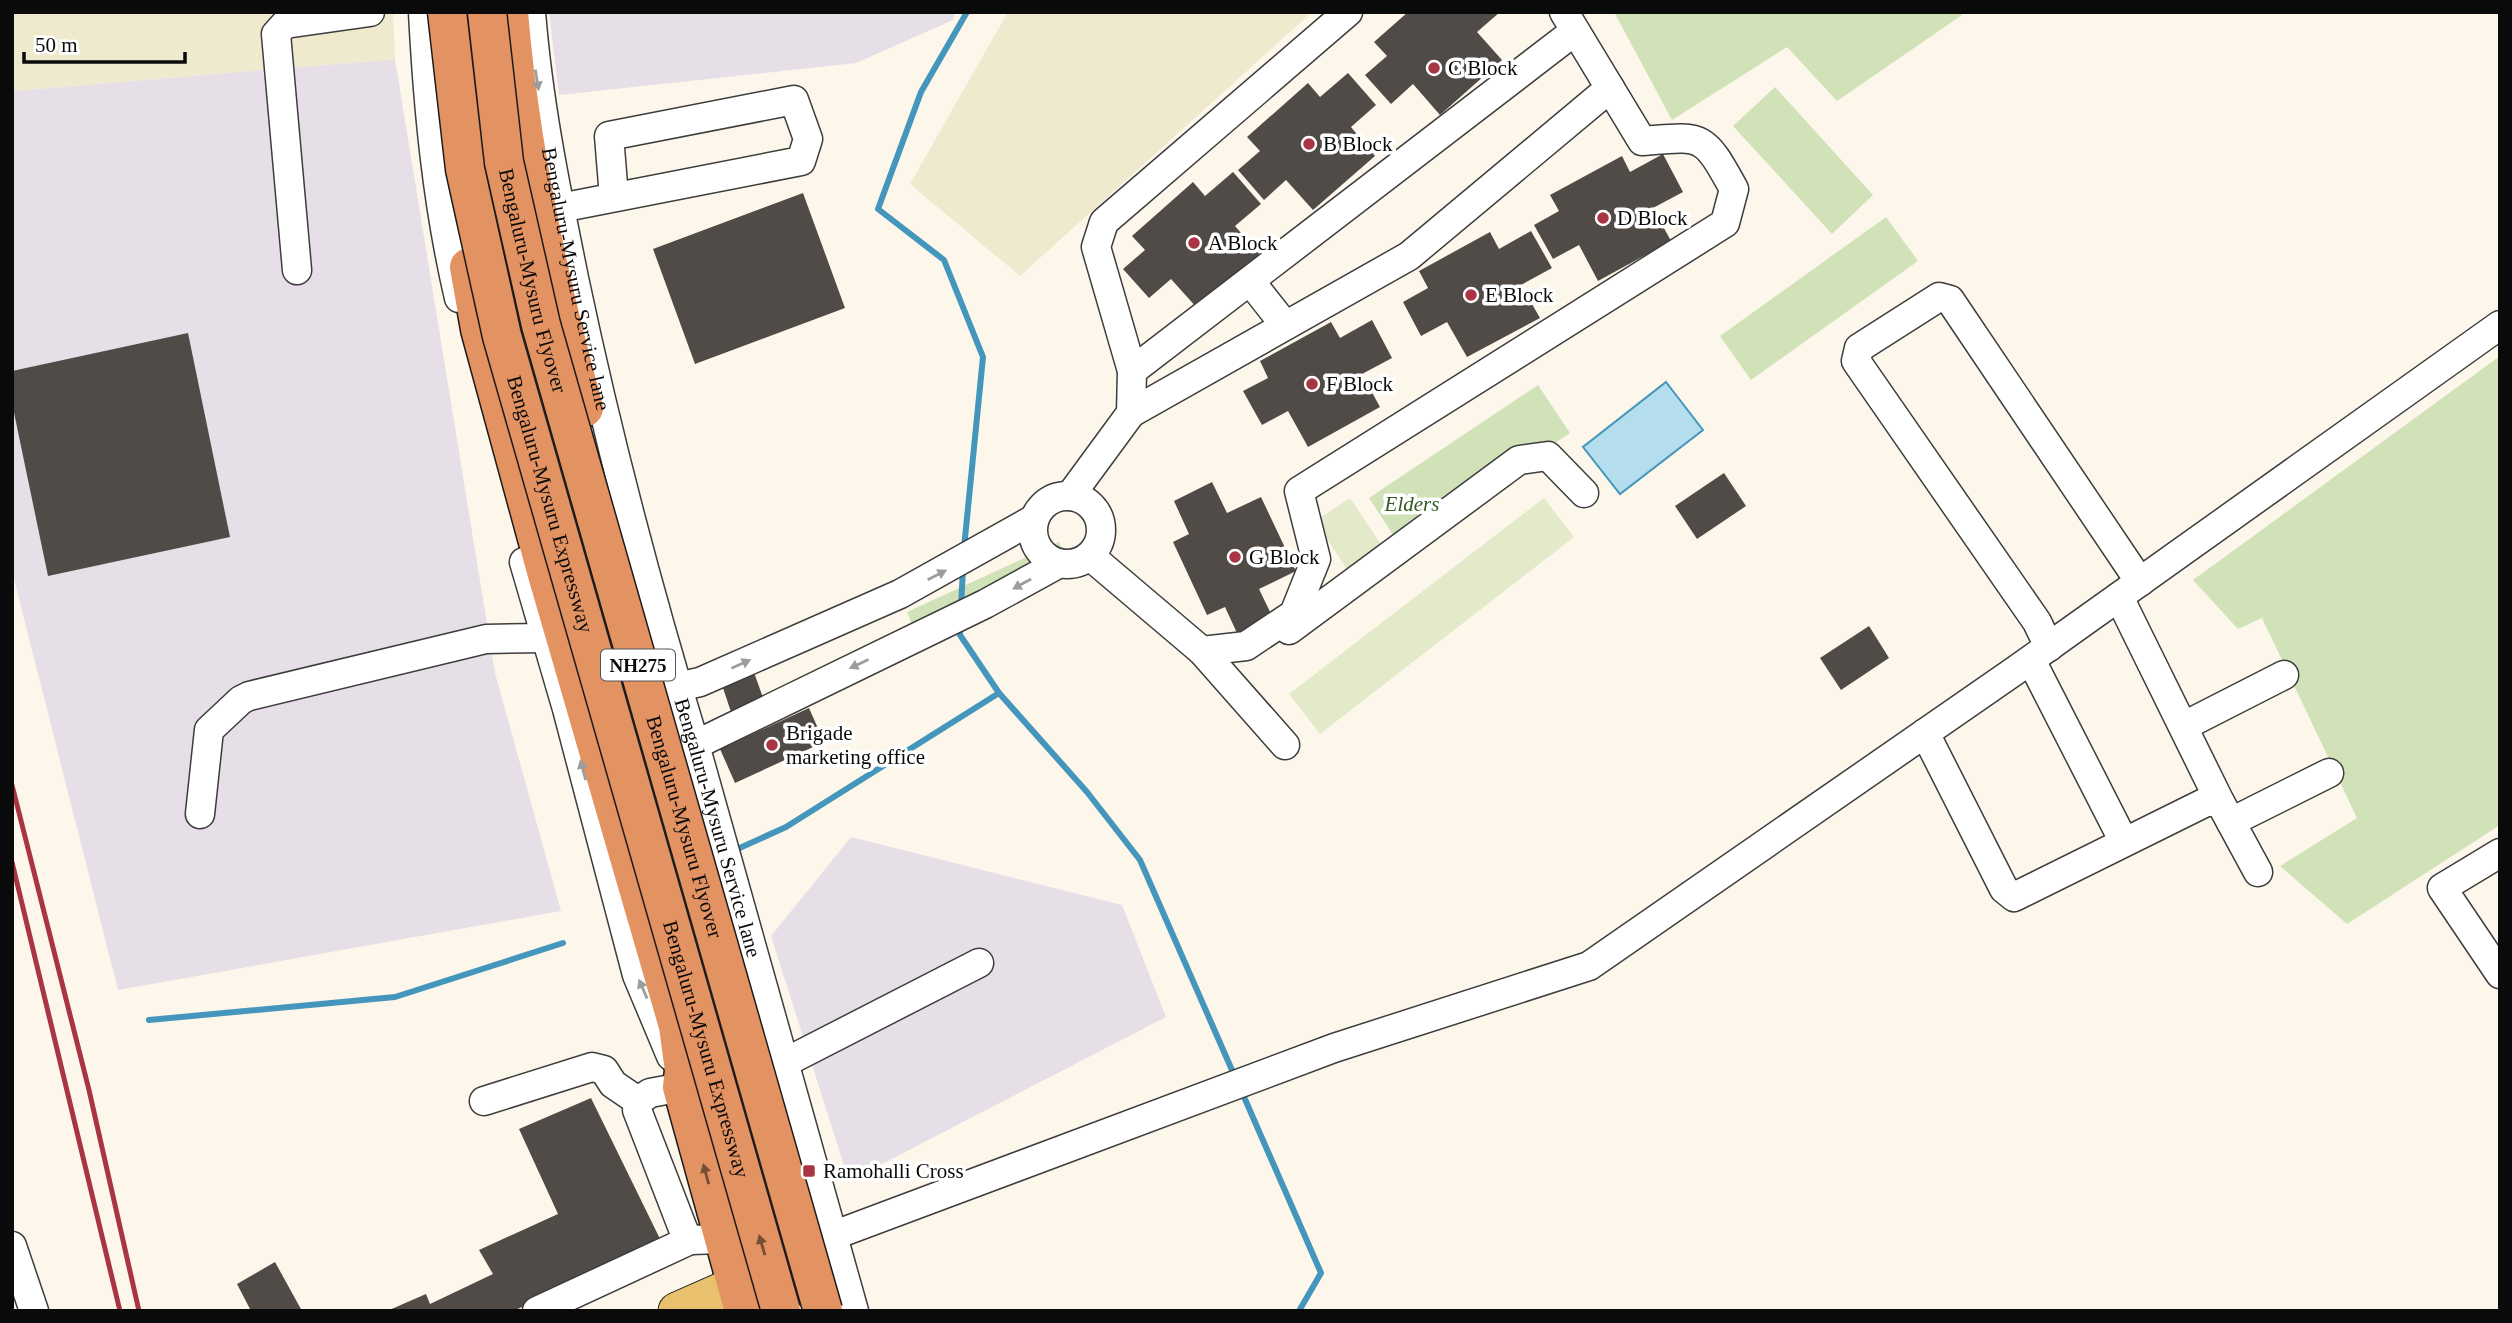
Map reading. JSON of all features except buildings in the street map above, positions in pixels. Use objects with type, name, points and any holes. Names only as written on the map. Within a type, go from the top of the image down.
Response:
[{"type":"highway","name":"Bengaluru-Mysuru Expressway","points":[[435,12],[439,89],[449,155],[480,329],[527,537],[674,1013],[707,1239],[740,1298]]},
{"type":"highway","name":"Bengaluru-Mysuru Expressway","points":[[447,12],[465,169],[502,336],[781,1311]]},
{"type":"highway","name":"Bengaluru-Mysuru Flyover","points":[[487,12],[505,162],[534,298],[823,1311]]},
{"type":"highway","name":"NH275","points":[[509,12],[516,94],[535,209],[573,368],[660,690],[837,1311]]},
{"type":"highway","points":[[449,155],[524,144]]},
{"type":"main road","points":[[677,1311],[740,1298]]},
{"type":"street","points":[[297,270],[276,34],[285,24],[370,12]]},
{"type":"street","name":"Bengaluru-Mysuru Expressway","points":[[423,12],[430,129],[445,239],[527,537],[544,638],[571,723],[637,975],[683,1079]]},
{"type":"street","name":"Bengaluru-Mysuru Service lane","points":[[531,12],[536,74],[560,208],[593,365],[677,687],[854,1311]]},
{"type":"street","points":[[1132,413],[1132,371],[1096,247],[1104,222],[1348,12]]},
{"type":"street","points":[[1132,371],[1250,281],[1569,22],[1642,141],[1690,137],[1712,150],[1734,189],[1724,223],[1299,491],[1316,559],[1294,614],[1247,646],[1202,651]]},
{"type":"street","points":[[677,687],[700,682],[888,599],[974,556],[1034,519],[1048,502],[1070,496],[1132,413],[1284,324],[1409,256],[1610,88]]},
{"type":"street","points":[[560,208],[801,161],[808,139],[794,100],[609,136],[614,197]]},
{"type":"street","points":[[1250,281],[1284,324]]},
{"type":"street","points":[[2124,842],[2040,654],[2037,622],[1856,360],[1859,348],[1939,296],[1950,300],[2129,589],[2184,726],[2259,872]]},
{"type":"street","points":[[832,1236],[1314,1055],[1589,966],[2040,654],[2500,325]]},
{"type":"street","points":[[1247,646],[1258,653],[1519,460],[1548,456],[1584,493]]},
{"type":"street","points":[[695,745],[985,604],[1058,564],[1080,562],[1090,556],[1097,548],[1101,526],[1091,505],[1070,496]]},
{"type":"street","points":[[1034,519],[1032,531],[1040,552],[1058,564]]},
{"type":"street","points":[[1090,556],[1202,651],[1285,745]]},
{"type":"street","points":[[888,599],[892,648]]},
{"type":"street","points":[[201,814],[209,730],[244,698],[486,639],[544,638]]},
{"type":"street","points":[[2184,726],[2284,675]]},
{"type":"street","points":[[1926,733],[2004,889],[2014,897],[2206,802],[2226,812],[2329,773]]},
{"type":"street","points":[[2500,853],[2442,888],[2500,975]]},
{"type":"street","points":[[782,1064],[979,963]]},
{"type":"street","points":[[484,1101],[592,1067],[604,1070],[624,1093],[638,1101]]},
{"type":"street","points":[[638,1101],[649,1093],[683,1079]]},
{"type":"street","points":[[638,1101],[640,1120],[685,1234],[707,1239]]},
{"type":"street","points":[[537,1311],[707,1239]]},
{"type":"street","points":[[12,1246],[34,1311]]},
{"type":"shaded area","points":[[12,12],[393,12],[395,59],[12,91]]},
{"type":"shaded area","points":[[549,12],[955,12],[953,20],[856,63],[559,95]]},
{"type":"shaded area","points":[[1008,12],[1312,12],[1020,276],[910,184]]},
{"type":"shaded area","points":[[395,59],[495,673],[561,911],[118,990],[12,571],[12,91]]},
{"type":"shaded area","points":[[851,837],[1122,905],[1166,1017],[849,1181],[771,936]]},
{"type":"green space","points":[[1614,12],[1961,12],[1962,15],[1837,101],[1787,47],[1672,120]]},
{"type":"green space","points":[[1775,87],[1873,195],[1832,234],[1733,126]]},
{"type":"green space","points":[[1886,217],[1918,261],[1751,380],[1720,336]]},
{"type":"green space","points":[[2500,356],[2500,825],[2347,924],[2280,866],[2357,818],[2262,618],[2238,629],[2193,580]]},
{"type":"green space","name":"Elders","points":[[1538,385],[1570,433],[1401,547],[1369,498]]},
{"type":"green space","points":[[1350,498],[1384,549],[1349,572],[1315,521]]},
{"type":"green space","points":[[1544,498],[1574,537],[1320,734],[1289,694]]},
{"type":"green space","points":[[1059,542],[1066,556],[913,627],[907,612]]},
{"type":"water","points":[[1666,382],[1703,430],[1620,494],[1583,447]]},
{"type":"waterway","points":[[964,548],[983,357],[944,260],[878,209],[921,92],[967,12]]},
{"type":"waterway","points":[[961,607],[963,569]]},
{"type":"waterway","points":[[960,625],[960,635],[999,693],[1087,792],[1140,860],[1235,1077]]},
{"type":"waterway","points":[[733,851],[786,827],[999,693]]},
{"type":"waterway","points":[[149,1020],[395,997],[563,943]]},
{"type":"waterway","points":[[1241,1090],[1321,1273],[1299,1311]]},
{"type":"railway","points":[[12,785],[89,1090],[139,1311]]},
{"type":"railway","points":[[12,862],[120,1311]]},
{"type":"place","name":"C Block","points":[[1434,68]]},
{"type":"place","name":"B Block","points":[[1309,144]]},
{"type":"place","name":"D Block","points":[[1603,218]]},
{"type":"place","name":"A Block","points":[[1194,243]]},
{"type":"place","name":"E Block","points":[[1471,295]]},
{"type":"place","name":"F Block","points":[[1312,384]]},
{"type":"place","name":"G Block","points":[[1235,557]]},
{"type":"place","name":"Brigade marketing office","points":[[772,745]]},
{"type":"place","name":"Ramohalli Cross","points":[[809,1171]]}]
